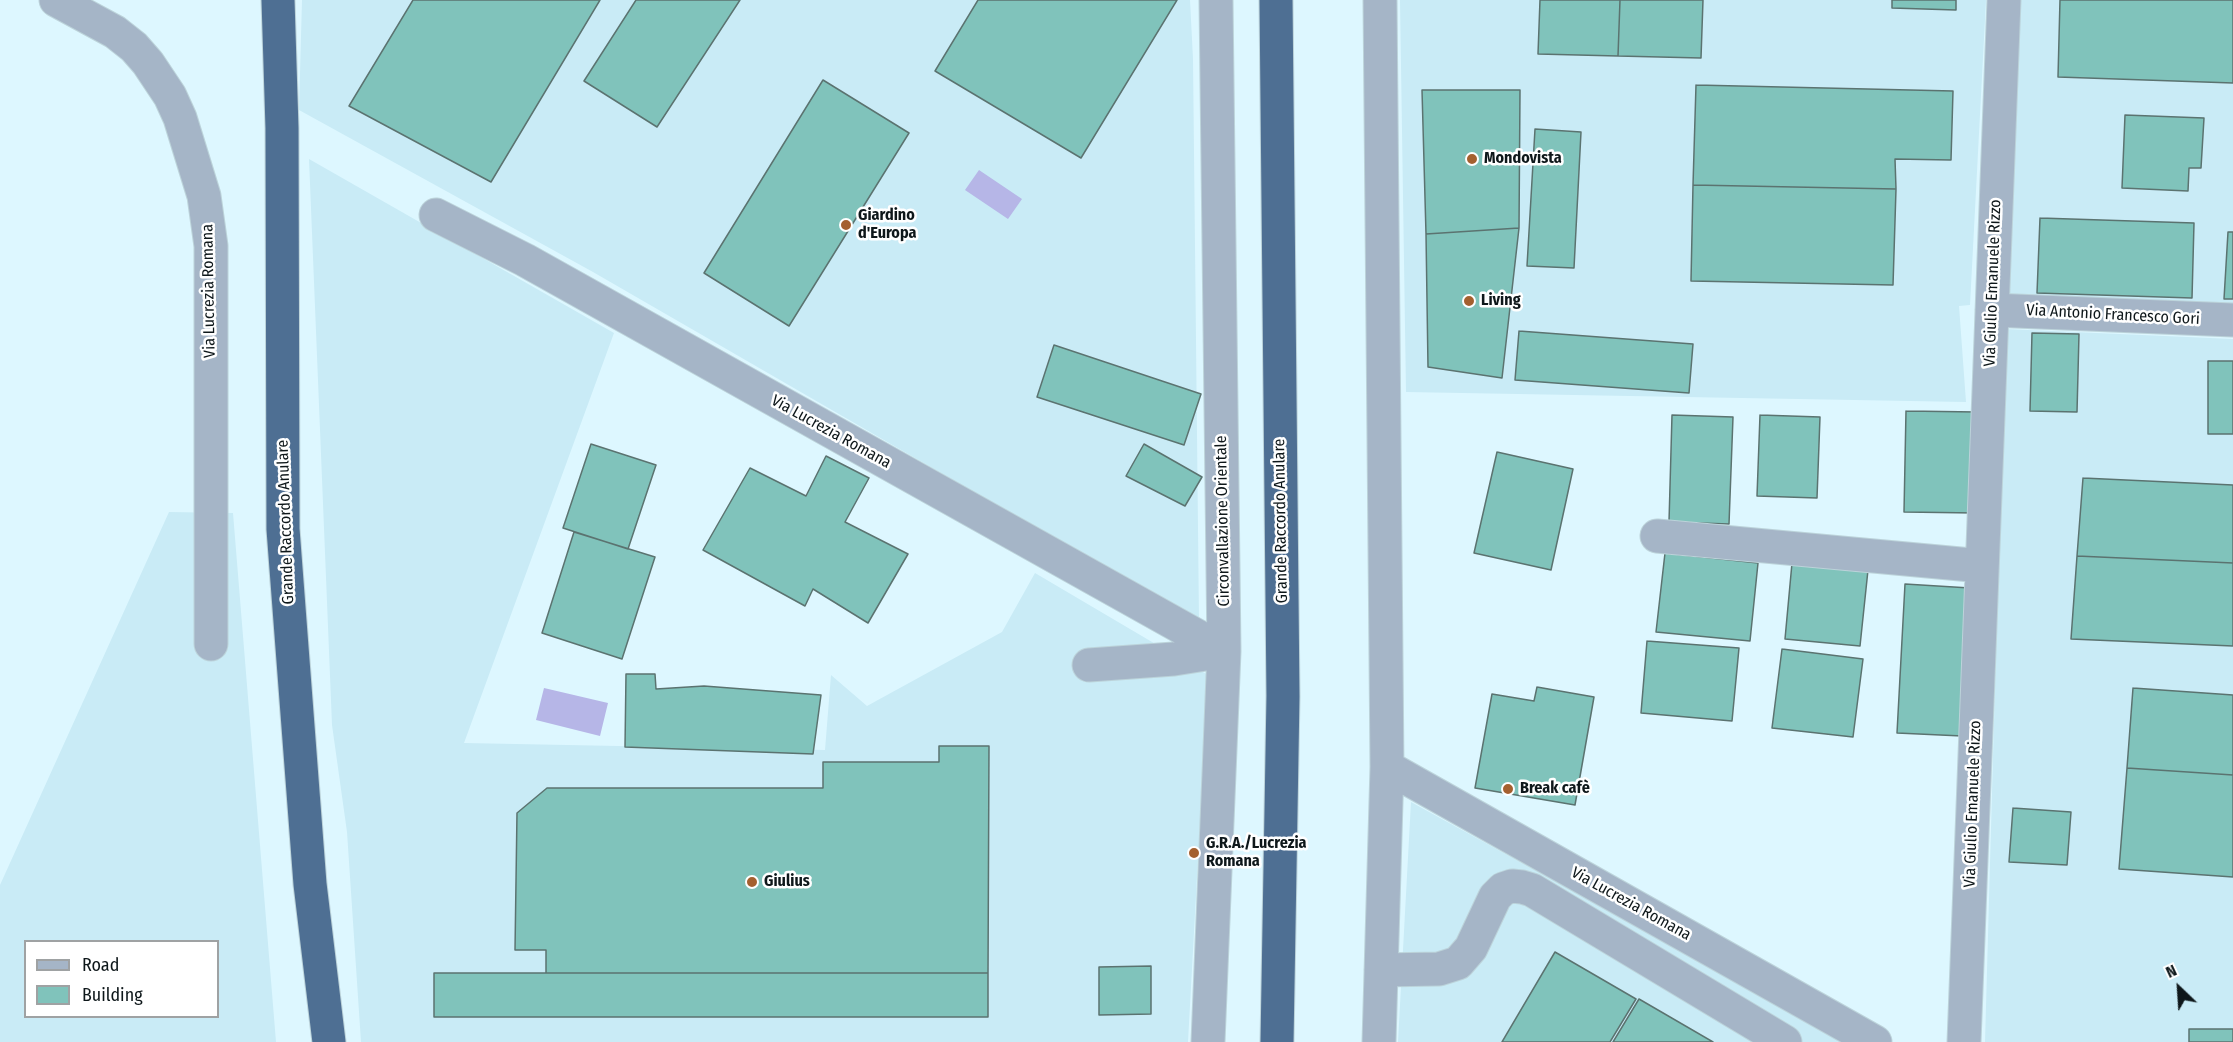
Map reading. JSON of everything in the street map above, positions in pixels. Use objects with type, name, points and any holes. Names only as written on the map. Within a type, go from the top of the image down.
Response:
[{"type":"highway","name":"Grande Raccordo Anulare","points":[[278,0],[282,128],[283,529],[310,884],[328,1042]]},
{"type":"highway","name":"Grande Raccordo Anulare","points":[[1276,0],[1283,696],[1277,1042]]},
{"type":"street","name":"Via Lucrezia Romana","points":[[56,0],[115,32],[134,47],[148,63],[170,96],[180,118],[204,196],[211,246],[211,644]]},
{"type":"street","name":"Circonvallazione Orientale","points":[[1208,1042],[1224,651],[1216,0]]},
{"type":"street","points":[[1378,1042],[1388,767],[1380,0]]},
{"type":"street","name":"Via Giulio Emanuele Rizzo","points":[[1964,1042],[2004,0]]},
{"type":"street","name":"Via Lucrezia Romana","points":[[436,215],[525,260],[1224,651]]},
{"type":"street","name":"Via Antonio Francesco Gori","points":[[1992,310],[2233,320]]},
{"type":"street","points":[[1657,536],[1982,566]]},
{"type":"street","points":[[1089,665],[1174,659],[1224,651]]},
{"type":"street","name":"Via Lucrezia Romana","points":[[1388,767],[1875,1042]]},
{"type":"street","points":[[1381,970],[1439,969],[1458,963],[1471,948],[1495,897],[1503,889],[1522,886],[1785,1042]]},
{"type":"shaded area","points":[[302,0],[1190,0],[1193,59],[1199,622],[593,272],[299,110]]},
{"type":"shaded area","points":[[1400,0],[1986,0],[1970,305],[1959,306],[1966,402],[1406,392]]},
{"type":"shaded area","points":[[2018,0],[2233,0],[2233,310],[2007,296]]},
{"type":"shaded area","points":[[309,159],[614,333],[464,743],[825,750],[831,675],[867,706],[1002,632],[1035,573],[1208,675],[1188,1042],[361,1042],[347,832],[332,725]]},
{"type":"shaded area","points":[[2005,329],[2233,339],[2233,1042],[1985,1042]]},
{"type":"shaded area","points":[[169,512],[233,513],[276,1042],[0,1042],[0,885]]},
{"type":"shaded area","points":[[1411,802],[1848,1042],[1398,1042]]},
{"type":"water","points":[[979,170],[1022,199],[1008,219],[965,190]]},
{"type":"water","points":[[544,688],[608,703],[600,736],[536,720]]},
{"type":"building","points":[[413,0],[600,0],[491,182],[349,106]]},
{"type":"building","points":[[636,0],[740,0],[657,127],[584,81]]},
{"type":"building","points":[[978,0],[1177,0],[1081,158],[935,71]]},
{"type":"building","points":[[1540,0],[1620,0],[1618,56],[1538,54]]},
{"type":"building","points":[[1620,0],[1703,0],[1701,58],[1618,56]]},
{"type":"building","points":[[1892,0],[1956,0],[1956,10],[1892,8]]},
{"type":"building","points":[[2060,0],[2233,0],[2233,83],[2058,77]]},
{"type":"building","points":[[823,80],[909,133],[789,326],[704,273]]},
{"type":"building","points":[[1696,85],[1953,91],[1951,160],[1895,159],[1896,189],[1693,185]]},
{"type":"building","name":"Mondovista","points":[[1422,90],[1520,90],[1519,228],[1426,234]]},
{"type":"building","points":[[2125,115],[2204,118],[2201,168],[2189,168],[2188,191],[2122,188]]},
{"type":"building","points":[[1535,129],[1581,132],[1574,268],[1527,266]]},
{"type":"building","points":[[1693,185],[1896,189],[1893,285],[1691,281]]},
{"type":"building","points":[[2040,218],[2194,223],[2192,298],[2037,293]]},
{"type":"building","name":"Living","points":[[1519,228],[1502,378],[1428,367],[1426,234]]},
{"type":"building","points":[[2228,232],[2233,232],[2233,299],[2224,299]]},
{"type":"building","points":[[1519,331],[1693,344],[1689,393],[1515,380]]},
{"type":"building","points":[[2032,333],[2079,334],[2077,412],[2030,411]]},
{"type":"building","points":[[1054,345],[1201,394],[1184,445],[1037,397]]},
{"type":"building","points":[[2208,361],[2233,361],[2233,434],[2208,434]]},
{"type":"building","points":[[1906,411],[1977,412],[1975,513],[1904,512]]},
{"type":"building","points":[[1672,415],[1733,417],[1729,524],[1669,522]]},
{"type":"building","points":[[1760,415],[1820,417],[1817,498],[1757,496]]},
{"type":"building","points":[[591,444],[656,465],[628,549],[563,528]]},
{"type":"building","points":[[1144,444],[1202,477],[1185,506],[1126,476]]},
{"type":"building","points":[[1497,452],[1573,469],[1551,570],[1474,553]]},
{"type":"building","points":[[826,456],[869,478],[845,522],[908,554],[868,623],[813,589],[805,606],[703,550],[750,468],[806,496]]},
{"type":"building","points":[[2083,478],[2233,485],[2233,563],[2077,556]]},
{"type":"building","points":[[574,532],[655,557],[622,659],[542,633]]},
{"type":"building","points":[[1665,553],[1758,563],[1750,641],[1656,632]]},
{"type":"building","points":[[2077,556],[2233,563],[2233,646],[2071,639]]},
{"type":"building","points":[[1792,563],[1868,570],[1860,646],[1785,639]]},
{"type":"building","points":[[1905,584],[1970,588],[1962,736],[1897,733]]},
{"type":"building","points":[[1647,641],[1739,648],[1732,721],[1641,713]]},
{"type":"building","points":[[1782,649],[1863,659],[1853,737],[1772,728]]},
{"type":"building","points":[[626,674],[655,674],[656,689],[704,686],[821,695],[813,754],[625,747]]},
{"type":"building","points":[[1537,687],[1594,697],[1575,805],[1475,788],[1492,694],[1534,701]]},
{"type":"building","points":[[2133,688],[2233,695],[2233,775],[2127,768]]},
{"type":"building","name":"Giulius","points":[[939,746],[989,746],[988,973],[546,973],[546,950],[515,950],[517,813],[547,788],[823,788],[823,762],[939,762]]},
{"type":"building","points":[[2127,768],[2233,775],[2233,877],[2119,869]]},
{"type":"building","points":[[2013,808],[2071,812],[2067,865],[2009,862]]},
{"type":"building","points":[[1555,952],[1636,999],[1610,1042],[1502,1042]]},
{"type":"building","points":[[1151,966],[1151,1014],[1099,1015],[1099,967]]},
{"type":"building","points":[[434,973],[988,973],[988,1017],[434,1017]]},
{"type":"building","points":[[1639,999],[1713,1042],[1613,1042]]},
{"type":"building","points":[[2189,1029],[2233,1029],[2233,1042],[2189,1042]]},
{"type":"place","name":"Mondovista","points":[[1472,159]]},
{"type":"place","name":"Giardino d'Europa","points":[[846,225]]},
{"type":"place","name":"Living","points":[[1469,301]]},
{"type":"place","name":"Break cafè","points":[[1508,789]]},
{"type":"place","name":"G.R.A./Lucrezia Romana","points":[[1194,853]]},
{"type":"place","name":"Giulius","points":[[752,882]]}]
